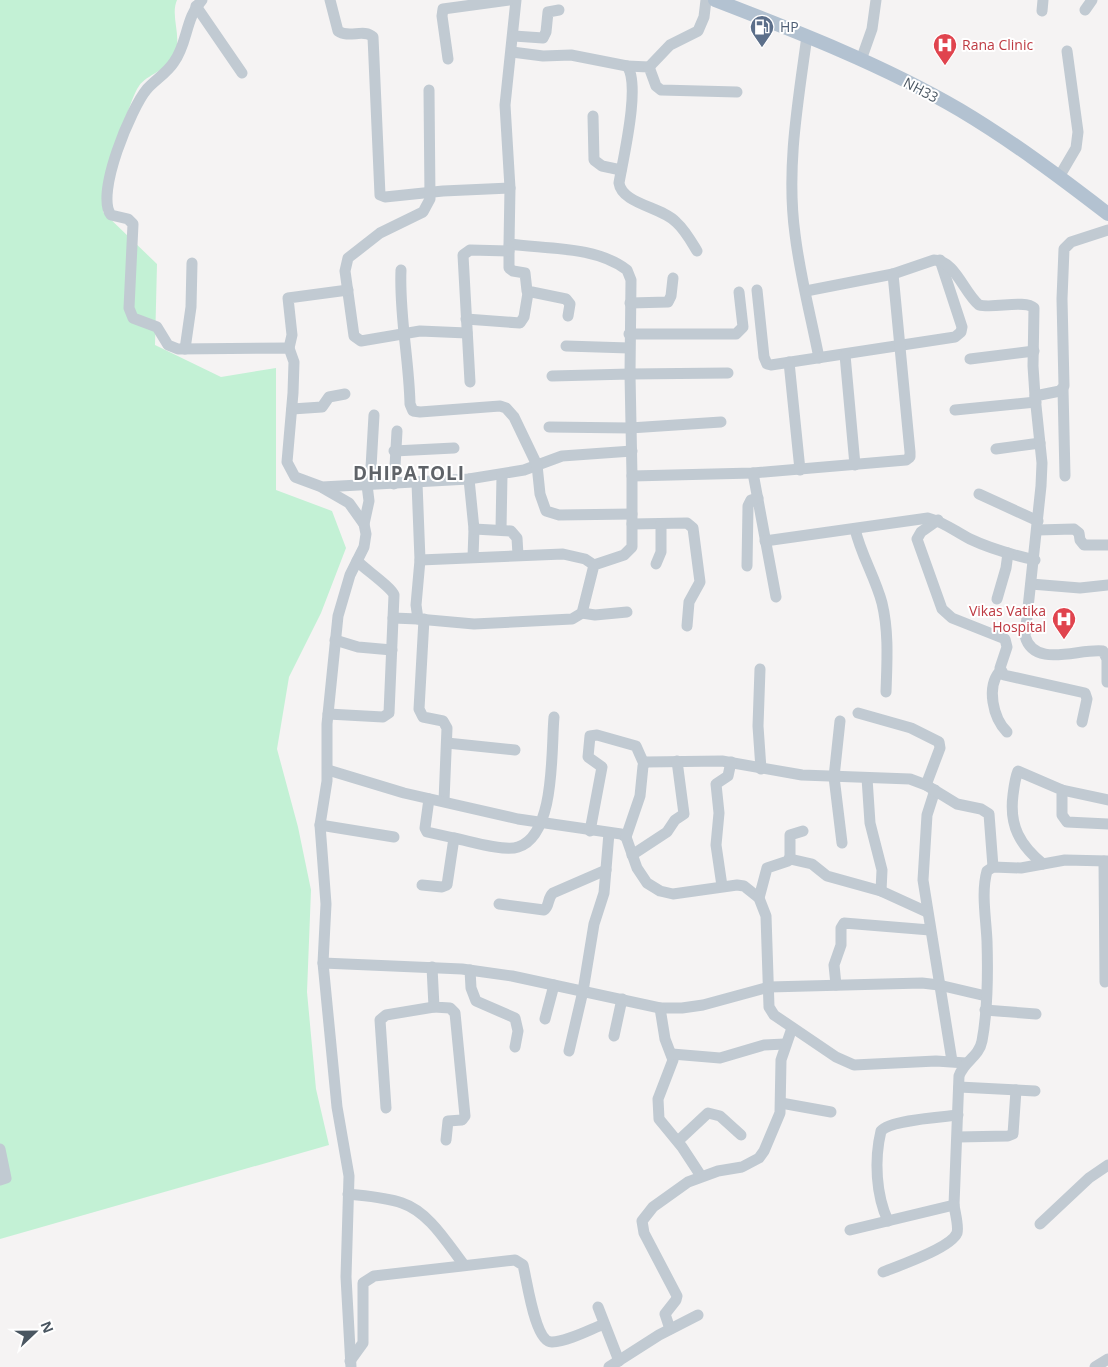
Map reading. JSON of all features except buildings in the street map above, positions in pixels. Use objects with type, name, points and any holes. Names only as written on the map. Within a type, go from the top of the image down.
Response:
[{"type":"main road","name":"NH33","points":[[715,0],[807,36],[861,60],[958,109],[1020,148],[1108,214]]},
{"type":"street","points":[[330,0],[338,31],[347,35],[367,33],[373,37],[378,192],[385,197],[430,192],[510,188]]},
{"type":"street","points":[[448,59],[442,16],[443,4],[509,0]]},
{"type":"street","points":[[466,319],[520,322],[524,317],[528,292],[525,273],[512,271],[509,268],[510,188],[505,105],[514,36],[516,0]]},
{"type":"street","points":[[512,52],[544,56],[571,55],[628,66],[649,67],[670,46],[698,31],[704,17],[706,0]]},
{"type":"street","points":[[861,60],[872,29],[876,0]]},
{"type":"street","points":[[1085,10],[1092,0]]},
{"type":"street","points":[[199,3],[242,73]]},
{"type":"street","points":[[199,3],[174,63],[147,90],[135,106],[114,163],[108,194],[108,207],[111,214],[128,219],[133,224],[130,261],[131,314],[137,321],[157,327],[168,345],[185,349],[289,348]]},
{"type":"street","points":[[514,36],[543,38],[546,32],[548,12],[559,10]]},
{"type":"street","points":[[807,36],[792,167],[795,234],[819,358]]},
{"type":"street","points":[[1059,177],[1076,148],[1078,132],[1067,51]]},
{"type":"street","points":[[628,66],[632,76],[632,93],[619,183],[622,193],[669,216],[677,222],[697,251]]},
{"type":"street","points":[[649,67],[656,86],[661,90],[737,92]]},
{"type":"street","points":[[429,90],[428,154],[430,192],[427,207],[422,212],[380,233],[348,258],[345,271],[354,336],[357,341],[405,333],[467,333]]},
{"type":"street","points":[[593,116],[594,160],[602,166],[621,170]]},
{"type":"street","points":[[1065,476],[1063,389],[1064,249],[1071,242],[1108,230]]},
{"type":"street","points":[[420,560],[563,554],[585,560],[594,565],[630,552],[633,542],[629,348],[630,275],[622,266],[577,251],[509,248],[464,252],[470,382]]},
{"type":"street","points":[[806,291],[894,274],[934,260],[940,260],[950,267],[980,305],[1032,306],[1035,312],[1034,351],[1041,486],[1025,626],[1027,644],[1033,651],[1043,654],[1103,651],[1107,659],[1107,682]]},
{"type":"street","points":[[757,290],[765,360],[771,364],[845,355],[955,337],[962,332],[940,260]]},
{"type":"street","points":[[185,349],[191,307],[192,263]]},
{"type":"street","points":[[401,270],[400,312],[405,333],[409,366],[410,404],[413,410],[420,412],[500,406],[506,408],[514,417],[537,465],[542,504],[546,511],[552,514],[632,519],[661,524],[687,523],[693,528],[700,582],[690,602],[687,626]]},
{"type":"street","points":[[632,476],[800,470],[902,461],[910,457],[894,274]]},
{"type":"street","points":[[630,303],[668,302],[671,296],[673,278]]},
{"type":"street","points":[[348,290],[288,298],[292,335],[289,348],[294,362],[292,409],[286,462],[295,477],[322,487],[349,502],[364,524]]},
{"type":"street","points":[[528,292],[566,299],[570,304],[568,316]]},
{"type":"street","points":[[629,334],[736,334],[743,327],[739,292]]},
{"type":"street","points":[[566,346],[629,348]]},
{"type":"street","points":[[970,359],[1034,351]]},
{"type":"street","points":[[845,355],[855,465]]},
{"type":"street","points":[[789,362],[800,470]]},
{"type":"street","points":[[552,376],[728,373]]},
{"type":"street","points":[[955,410],[1036,399],[1063,389]]},
{"type":"street","points":[[292,409],[322,407],[329,397],[345,394]]},
{"type":"street","points":[[350,1364],[346,1277],[349,1176],[337,1107],[323,963],[326,904],[320,825],[328,770],[326,745],[335,640],[344,593],[364,547],[366,534],[364,524],[368,501],[374,415]]},
{"type":"street","points":[[550,427],[630,428],[721,422]]},
{"type":"street","points":[[394,484],[394,451],[397,431]]},
{"type":"street","points":[[996,449],[1040,443]]},
{"type":"street","points":[[394,451],[454,448]]},
{"type":"street","points":[[322,487],[469,479],[502,475],[562,456],[632,452]]},
{"type":"street","points":[[754,473],[776,597]]},
{"type":"street","points":[[500,530],[502,475]]},
{"type":"street","points":[[469,479],[474,529],[473,557]]},
{"type":"street","points":[[417,483],[420,560],[416,605],[421,619],[419,709],[427,720],[446,723],[447,743],[444,802]]},
{"type":"street","points":[[980,494],[1038,525],[1074,529],[1079,533],[1080,540],[1084,545],[1108,545]]},
{"type":"street","points":[[747,566],[748,506],[751,500],[758,498]]},
{"type":"street","points":[[765,541],[854,529],[916,518],[938,520],[970,539],[1034,560]]},
{"type":"street","points":[[938,520],[921,532],[916,539],[942,610],[952,618],[1005,639],[1007,647],[1000,671],[993,682],[995,712],[1000,726],[1007,732]]},
{"type":"street","points":[[656,564],[661,552],[661,524]]},
{"type":"street","points":[[474,529],[500,530],[514,533],[518,555]]},
{"type":"street","points":[[854,529],[860,550],[872,572],[885,618],[886,692]]},
{"type":"street","points":[[997,600],[1008,553]]},
{"type":"street","points":[[328,714],[386,716],[389,713],[394,595],[392,590],[376,579],[357,561]]},
{"type":"street","points":[[582,614],[594,565]]},
{"type":"street","points":[[1031,584],[1080,588],[1108,585]]},
{"type":"street","points":[[393,618],[474,624],[572,619],[582,614],[595,615],[627,612]]},
{"type":"street","points":[[335,640],[358,647],[392,650]]},
{"type":"street","points":[[760,669],[758,726],[761,769]]},
{"type":"street","points":[[1000,671],[1004,675],[1085,693],[1086,699],[1082,722]]},
{"type":"street","points":[[858,712],[911,728],[940,742],[927,815],[923,855],[923,880],[952,1061]]},
{"type":"street","points":[[429,799],[425,828],[427,832],[510,848],[518,847],[532,837],[541,822],[548,803],[554,717]]},
{"type":"street","points":[[840,721],[834,777],[842,843]]},
{"type":"street","points":[[590,830],[602,767],[588,757],[590,736],[597,735],[636,746],[644,764],[640,796],[626,837],[637,868],[647,883],[660,891],[673,894],[722,886],[744,886],[759,898],[766,916],[769,1007],[774,1015],[836,1057],[854,1065],[952,1061],[966,1063]]},
{"type":"street","points":[[447,743],[515,750]]},
{"type":"street","points":[[644,764],[650,761],[731,762],[761,769],[834,777],[910,780],[931,787],[957,804],[986,810],[991,820],[993,867]]},
{"type":"street","points":[[632,855],[667,832],[675,820],[684,814],[677,761]]},
{"type":"street","points":[[722,886],[716,845],[719,813],[716,784],[728,776],[731,762]]},
{"type":"street","points":[[328,770],[429,799],[626,837]]},
{"type":"street","points":[[1043,864],[1023,846],[1014,825],[1012,816],[1018,771],[1062,790],[1108,800]]},
{"type":"street","points":[[867,778],[870,823],[882,870],[881,891]]},
{"type":"street","points":[[1062,790],[1064,821],[1108,824]]},
{"type":"street","points":[[991,820],[1012,816]]},
{"type":"street","points":[[320,825],[394,837]]},
{"type":"street","points":[[790,859],[790,834],[803,831]]},
{"type":"street","points":[[569,1051],[583,991],[594,924],[604,892],[609,834]]},
{"type":"street","points":[[422,885],[442,887],[447,885],[454,838]]},
{"type":"street","points":[[759,898],[766,868],[790,859],[812,864],[827,876],[881,891],[927,912]]},
{"type":"street","points":[[883,1272],[916,1259],[952,1238],[957,1231],[954,1205],[959,1076],[966,1063],[978,1053],[981,1043],[986,996],[985,878],[987,871],[993,867],[1021,868],[1066,860],[1106,861],[1105,982]]},
{"type":"street","points":[[498,904],[544,910],[547,906],[548,898],[553,893],[606,870]]},
{"type":"street","points":[[836,985],[834,965],[841,945],[841,928],[844,923],[930,930]]},
{"type":"street","points":[[323,963],[470,970],[554,985],[660,1008],[682,1008],[703,1005],[769,987],[939,985],[986,996]]},
{"type":"street","points":[[432,968],[434,1007]]},
{"type":"street","points":[[470,970],[471,988],[476,1001],[515,1018],[518,1031],[514,1047]]},
{"type":"street","points":[[545,1019],[554,985]]},
{"type":"street","points":[[614,1036],[622,1000]]},
{"type":"street","points":[[386,1108],[380,1020],[386,1014],[434,1007],[450,1008],[455,1013],[465,1116],[462,1120],[448,1121],[446,1140]]},
{"type":"street","points":[[660,1008],[665,1039],[672,1054],[673,1064],[662,1088],[657,1110],[664,1127],[678,1141],[701,1176]]},
{"type":"street","points":[[985,1010],[1036,1014]]},
{"type":"street","points":[[670,1329],[666,1311],[676,1300],[677,1296],[644,1233],[642,1221],[653,1207],[673,1192],[701,1176],[742,1168],[759,1158],[774,1129],[781,1103],[781,1060],[792,1028]]},
{"type":"street","points":[[672,1054],[720,1058],[764,1045],[785,1044]]},
{"type":"street","points":[[959,1087],[1035,1091]]},
{"type":"street","points":[[958,1137],[1008,1136],[1013,1134],[1016,1090]]},
{"type":"street","points":[[781,1103],[831,1112]]},
{"type":"street","points":[[678,1141],[702,1116],[708,1113],[720,1116],[741,1135]]},
{"type":"street","points":[[888,1222],[882,1208],[878,1186],[881,1131],[884,1128],[898,1124],[958,1115]]},
{"type":"street","points":[[0,1150],[6,1178],[0,1180]]},
{"type":"street","points":[[1040,1224],[1089,1178],[1108,1165]]},
{"type":"street","points":[[348,1194],[402,1203],[418,1210],[464,1265]]},
{"type":"street","points":[[850,1230],[954,1205]]},
{"type":"street","points":[[350,1364],[363,1343],[362,1290],[364,1283],[374,1276],[464,1265],[520,1262],[526,1276],[540,1334],[548,1341],[560,1340],[604,1324]]},
{"type":"street","points":[[598,1307],[614,1364],[670,1329],[698,1315]]},
{"type":"street","points":[[1095,1367],[1108,1359]]},
{"type":"green space","points":[[0,0],[177,0],[175,6],[177,46],[175,53],[168,64],[147,78],[134,95],[118,136],[111,161],[105,186],[103,212],[157,264],[155,345],[221,377],[276,368],[276,490],[332,511],[346,548],[321,613],[289,677],[277,749],[298,827],[311,890],[307,992],[316,1089],[329,1145],[0,1239]]},
{"type":"place","name":"HP","points":[[762,48]]},
{"type":"place","name":"Rana Clinic","points":[[945,66]]},
{"type":"place","name":"Vikas Vatika Hospital","points":[[1064,640]]},
{"type":"district","name":"DHIPATOLI","points":[[409,473]]}]
